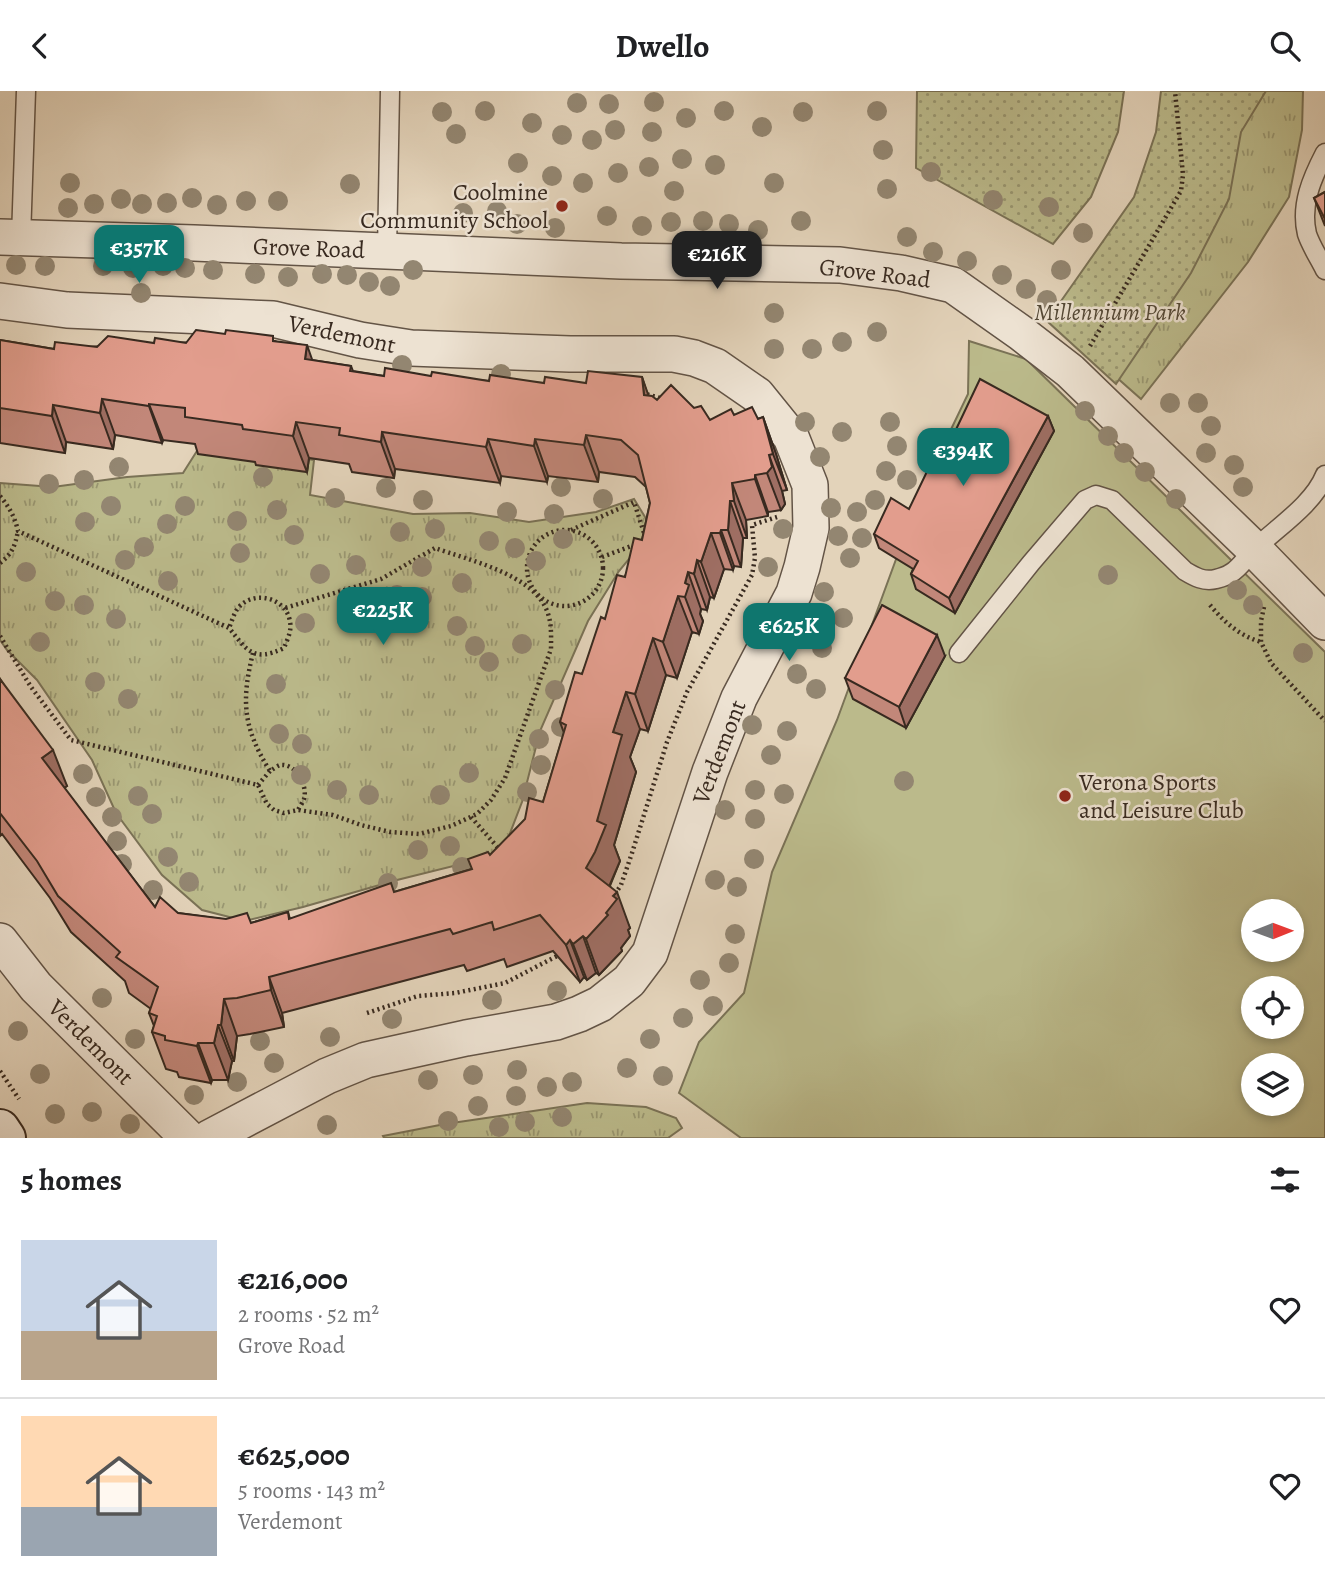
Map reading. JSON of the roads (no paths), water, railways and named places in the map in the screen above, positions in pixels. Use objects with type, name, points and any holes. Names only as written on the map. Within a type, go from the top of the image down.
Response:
[{"type":"main road","points":[[0,1129],[6,1138]]},
{"type":"street","name":"Grove Road","points":[[10,238],[621,261],[840,265],[901,273],[953,285],[1070,371],[1264,559],[1325,622]]},
{"type":"street","name":"Verdemont","points":[[0,301],[67,310],[273,319],[360,340],[411,348],[570,354],[674,354],[694,358],[715,366],[757,395],[791,437],[810,485],[811,528],[794,593],[739,698],[710,772],[650,953],[629,981],[600,1004],[556,1022],[366,1060],[327,1076],[209,1138]]},
{"type":"street","name":"Verdemont","points":[[0,941],[36,987],[188,1138]]},
{"type":"lane","points":[[10,238],[26,91]]},
{"type":"lane","points":[[387,251],[390,91]]},
{"type":"lane","points":[[1325,153],[1313,177],[1305,205],[1307,234],[1325,269]]},
{"type":"lane","points":[[959,653],[1085,500],[1096,495],[1112,499],[1185,571],[1196,578],[1217,579],[1264,559],[1325,475]]},
{"type":"place","name":"Coolmine Community School","points":[[562,206]]},
{"type":"place","name":"Verona Sports and Leisure Club","points":[[1065,796]]},
{"type":"park label","name":"Millennium Park","points":[[1110,312]]}]
